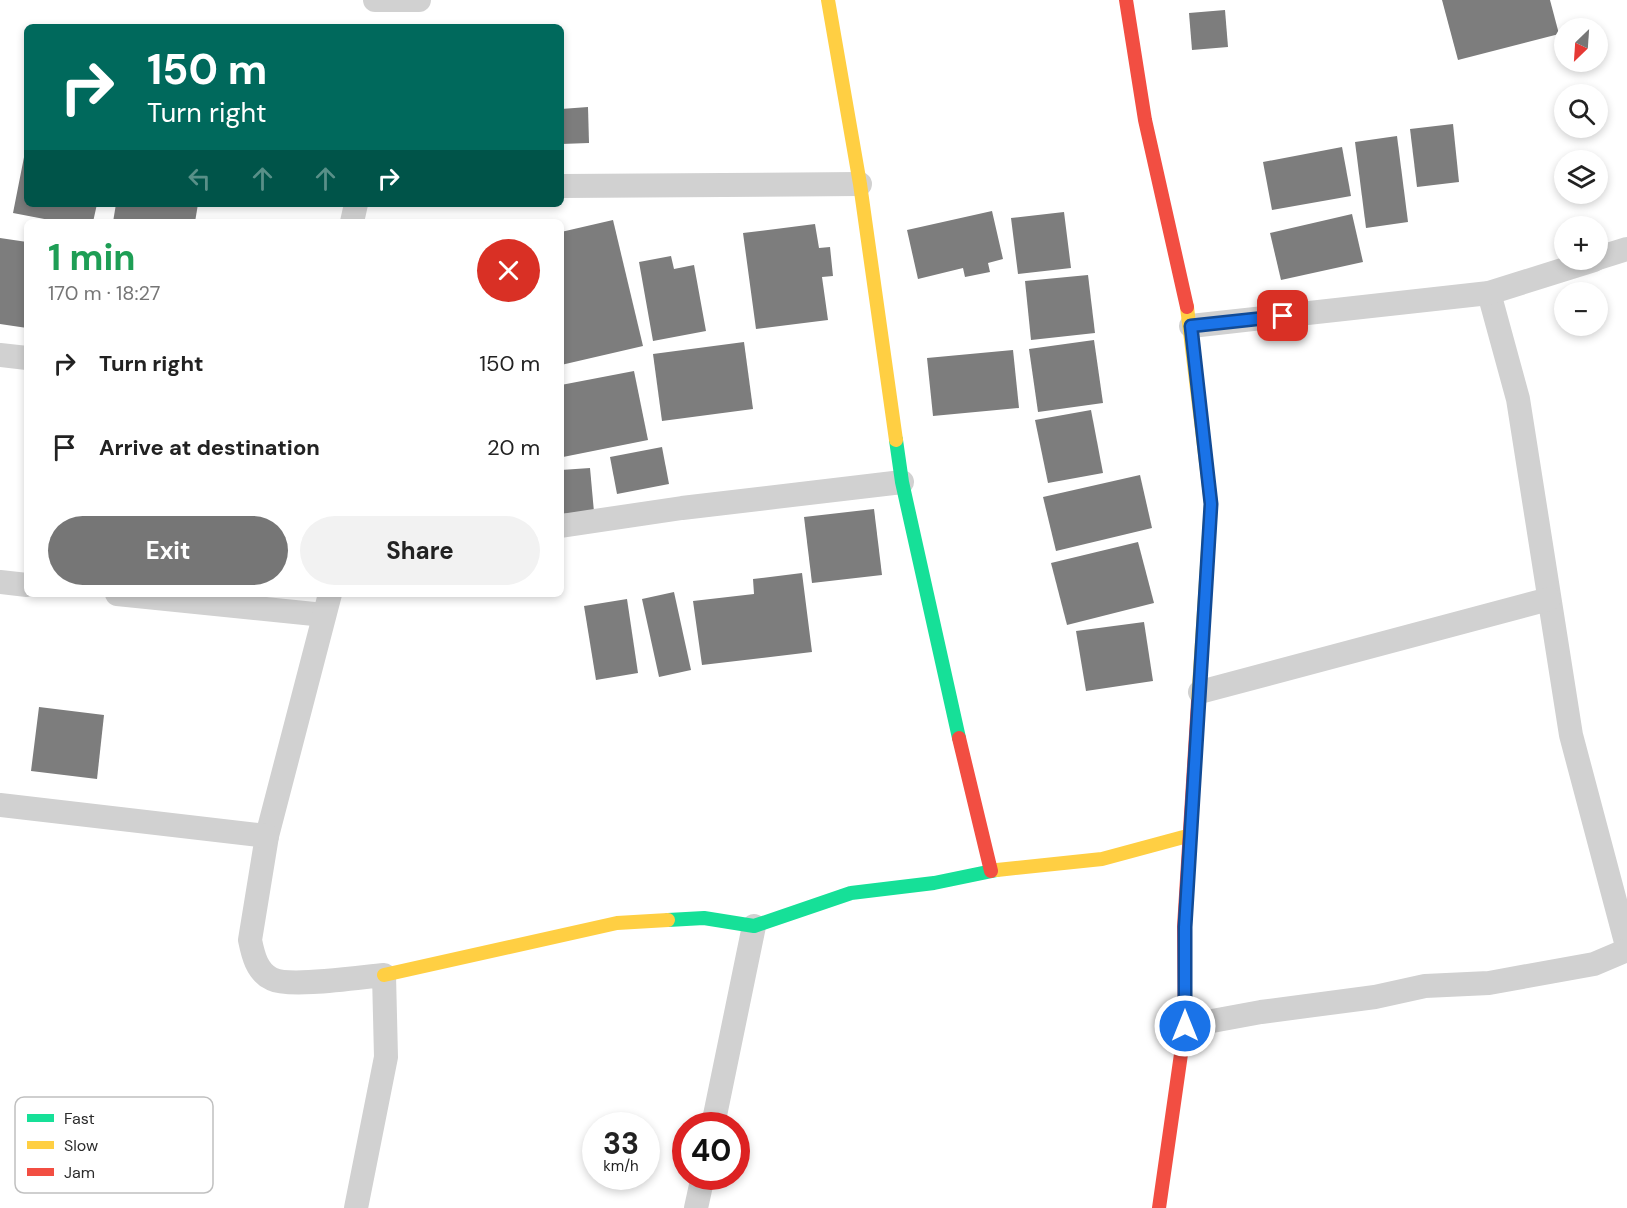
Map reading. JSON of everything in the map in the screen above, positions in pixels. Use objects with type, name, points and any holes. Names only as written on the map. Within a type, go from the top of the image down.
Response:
[{"type":"street","points":[[375,0],[419,0]]},
{"type":"street","points":[[828,0],[860,183],[902,482],[954,710],[967,778],[991,871]]},
{"type":"street","points":[[1126,0],[1144,120],[1191,326],[1211,504],[1185,927],[1185,1026],[1159,1208]]},
{"type":"street","points":[[564,186],[860,183]]},
{"type":"street","points":[[1608,255],[1627,249]]},
{"type":"street","points":[[1191,326],[1489,293],[1561,270]]},
{"type":"street","points":[[1185,1026],[1261,1012],[1375,997],[1425,986],[1489,983],[1594,964],[1627,948],[1571,735],[1518,399],[1489,293]]},
{"type":"street","points":[[0,354],[24,358]]},
{"type":"street","points":[[564,526],[682,508],[902,482]]},
{"type":"street","points":[[0,582],[24,585]]},
{"type":"street","points":[[174,597],[327,605],[267,836],[249,940],[253,956],[263,972],[281,982],[384,975],[617,923],[704,918],[754,926],[851,892],[889,890],[991,871],[1102,859],[1191,835]]},
{"type":"street","points":[[1200,692],[1549,599]]},
{"type":"street","points":[[0,805],[267,836]]},
{"type":"street","points":[[716,1112],[754,926]]},
{"type":"street","points":[[356,1208],[386,1057],[384,975]]},
{"type":"street","points":[[696,1208],[700,1190]]},
{"type":"building","points":[[1442,0],[1550,0],[1555,18],[1554,35],[1458,60]]},
{"type":"building","points":[[1225,10],[1228,47],[1192,50],[1189,13]]},
{"type":"building","points":[[588,107],[589,143],[564,144],[564,109]]},
{"type":"building","points":[[1453,124],[1459,182],[1417,187],[1410,129]]},
{"type":"building","points":[[1397,136],[1408,222],[1366,228],[1355,142]]},
{"type":"building","points":[[1342,147],[1351,196],[1272,210],[1263,162]]},
{"type":"building","points":[[24,157],[24,207],[96,207],[94,219],[44,219],[13,213]]},
{"type":"building","points":[[116,207],[198,207],[196,219],[114,219]]},
{"type":"building","points":[[992,211],[1003,259],[988,263],[990,272],[965,277],[963,268],[918,279],[907,230]]},
{"type":"building","points":[[1064,212],[1071,268],[1018,274],[1011,218]]},
{"type":"building","points":[[1352,214],[1363,262],[1281,280],[1270,233]]},
{"type":"building","points":[[613,220],[643,346],[564,364],[564,231]]},
{"type":"building","points":[[815,224],[819,248],[830,247],[833,276],[822,277],[828,320],[756,329],[743,233]]},
{"type":"building","points":[[0,238],[24,242],[24,328],[0,324]]},
{"type":"building","points":[[671,256],[674,269],[694,265],[706,331],[653,341],[639,262]]},
{"type":"building","points":[[1088,275],[1095,333],[1031,340],[1025,281]]},
{"type":"building","points":[[1094,340],[1103,403],[1038,412],[1029,349]]},
{"type":"building","points":[[744,342],[753,409],[662,421],[653,354]]},
{"type":"building","points":[[1013,350],[1019,408],[933,416],[927,358]]},
{"type":"building","points":[[634,371],[648,440],[564,457],[564,384]]},
{"type":"building","points":[[1091,410],[1103,473],[1048,483],[1035,420]]},
{"type":"building","points":[[662,447],[669,484],[617,494],[610,457]]},
{"type":"building","points":[[590,468],[594,512],[564,514],[564,470]]},
{"type":"building","points":[[1140,475],[1152,528],[1056,551],[1043,497]]},
{"type":"building","points":[[874,509],[882,575],[812,583],[804,517]]},
{"type":"building","points":[[1138,542],[1154,603],[1067,625],[1051,563]]},
{"type":"building","points":[[802,573],[812,652],[702,665],[693,601],[754,594],[753,579]]},
{"type":"building","points":[[674,592],[691,670],[659,677],[642,599]]},
{"type":"building","points":[[627,599],[638,673],[596,680],[584,606]]},
{"type":"building","points":[[1144,622],[1153,681],[1086,691],[1076,631]]},
{"type":"building","points":[[39,707],[104,715],[97,779],[31,771]]},
{"type":"traffic: fast","points":[[896,440],[902,482],[959,738]]},
{"type":"traffic: fast","points":[[668,920],[704,918],[754,926],[851,893],[934,883],[997,870]]},
{"type":"traffic: slow","points":[[828,0],[860,184],[896,440]]},
{"type":"traffic: slow","points":[[1187,307],[1211,504],[1198,702]]},
{"type":"traffic: slow","points":[[997,870],[1102,859],[1191,835]]},
{"type":"traffic: slow","points":[[384,975],[617,923],[668,920]]},
{"type":"traffic: jam","points":[[1126,0],[1145,120],[1187,307]]},
{"type":"traffic: jam","points":[[1159,1208],[1185,1026],[1184,927],[1198,702]]},
{"type":"traffic: jam","points":[[959,738],[991,871]]},
{"type":"route","points":[[1185,1026],[1185,927],[1211,504],[1191,326],[1283,316]]}]
